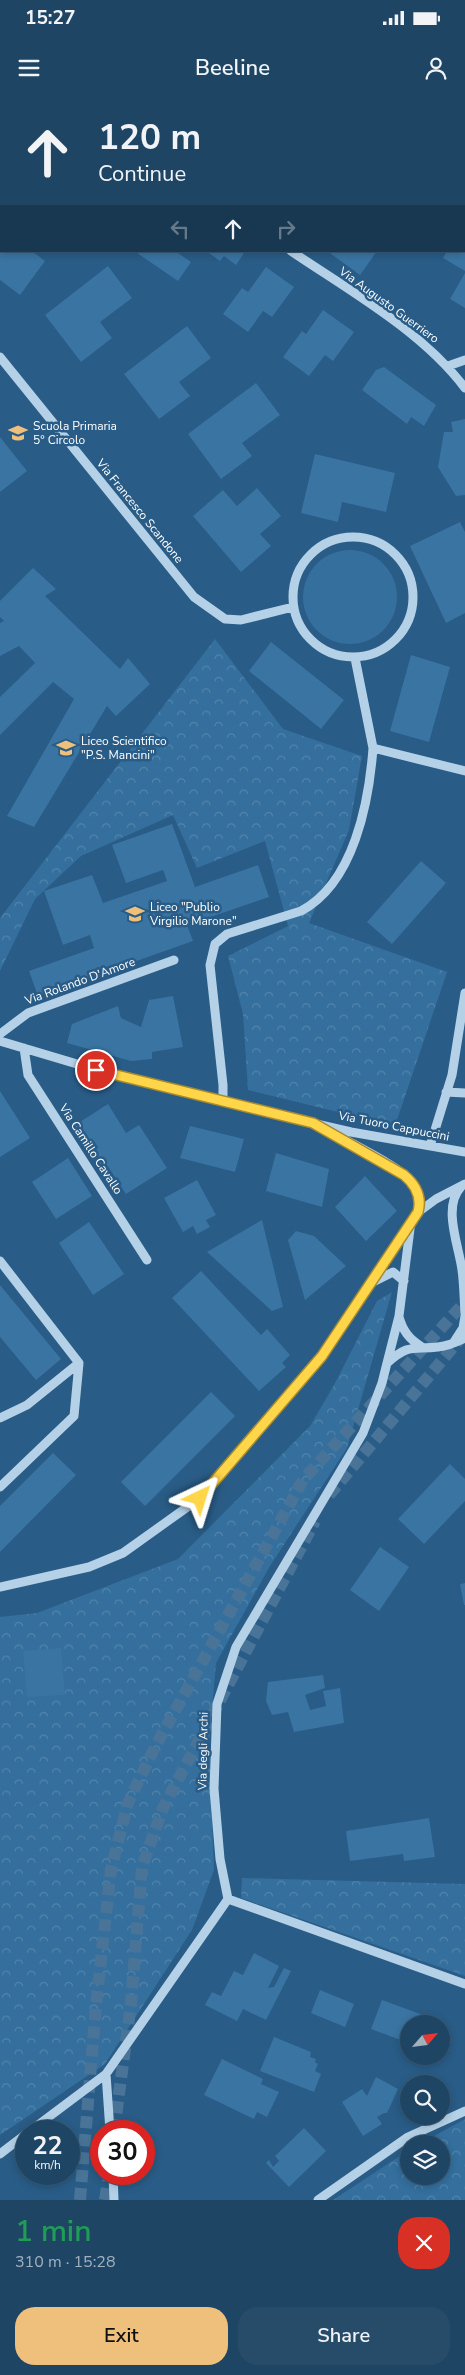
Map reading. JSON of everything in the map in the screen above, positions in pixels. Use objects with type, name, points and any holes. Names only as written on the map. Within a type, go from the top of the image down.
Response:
[{"type":"street","name":"Via Augusto Guerriero","points":[[292,252],[364,300],[448,366],[465,388]]},
{"type":"street","name":"Via Francesco Scandone","points":[[0,357],[194,597],[225,619],[241,620],[293,607]]},
{"type":"street","points":[[448,366],[465,360]]},
{"type":"street","points":[[352,536],[373,540],[391,550],[405,566],[412,586],[413,606],[406,626],[393,643],[376,654],[355,658],[338,657],[322,650],[308,639],[298,624],[293,607],[293,586],[300,567],[313,551],[332,540],[352,536]]},
{"type":"street","points":[[223,1101],[223,1085],[210,965],[215,944],[227,934],[301,911],[313,905],[326,893],[346,860],[360,823],[370,788],[373,748],[355,658]]},
{"type":"street","points":[[373,748],[465,770]]},
{"type":"street","name":"Via Rolando D'Amore","points":[[0,1034],[28,1013],[174,960]]},
{"type":"street","points":[[430,1146],[452,1075],[465,993]]},
{"type":"street","name":"Via Tuoro Cappuccini","points":[[0,1041],[114,1075],[313,1123],[463,1153]]},
{"type":"street","name":"Via Camillo Cavallo","points":[[24,1048],[28,1075],[147,1260]]},
{"type":"street","points":[[446,1092],[465,1093]]},
{"type":"street","points":[[313,1123],[379,1159],[410,1180],[420,1198],[418,1212]]},
{"type":"street","points":[[0,1587],[89,1567],[123,1553],[200,1498],[322,1356],[418,1212],[436,1199],[463,1185]]},
{"type":"street","points":[[452,1344],[463,1328],[465,1315],[463,1271],[453,1211],[455,1195],[463,1185]]},
{"type":"street","name":"Via degli Archi","points":[[228,1900],[220,1860],[214,1789],[217,1704],[236,1647],[363,1433],[382,1384],[399,1316],[411,1221]]},
{"type":"street","points":[[0,1261],[79,1363],[74,1416],[0,1487]]},
{"type":"street","points":[[371,1282],[393,1272],[404,1281]]},
{"type":"street","points":[[399,1316],[402,1327],[408,1337],[422,1347]]},
{"type":"street","points":[[387,1363],[404,1350],[439,1347],[465,1338]]},
{"type":"street","points":[[0,1418],[28,1405],[79,1363]]},
{"type":"street","points":[[45,2120],[106,2074],[228,1900],[465,1984]]},
{"type":"street","points":[[106,2074],[109,2120]]},
{"type":"street","points":[[318,2200],[408,2137],[465,2111]]},
{"type":"street","points":[[0,2154],[15,2142]]},
{"type":"street","points":[[113,2185],[114,2200]]},
{"type":"green space","points":[[350,550],[368,554],[383,564],[393,579],[397,597],[393,615],[383,630],[368,640],[350,644],[332,640],[317,630],[307,615],[303,597],[307,579],[317,564],[332,554]]},
{"type":"green space","points":[[215,639],[283,729],[362,756],[349,830],[309,923],[447,972],[395,1126],[248,1090],[243,1014],[228,956],[288,926],[265,841],[197,868],[173,815],[81,856],[35,899],[0,971],[0,918]]},
{"type":"green space","points":[[392,1292],[347,1448],[270,1566],[216,1663],[209,1745],[214,1870],[192,1930],[105,2064],[22,2120],[15,2120],[15,2125],[0,2135],[0,1617],[37,1613],[178,1559],[310,1426],[334,1385],[377,1301]]},
{"type":"green space","points":[[242,1878],[465,1884],[465,1976],[241,1898]]},
{"type":"green space","points":[[465,2119],[465,2200],[333,2200],[400,2156],[400,2185],[450,2185],[450,2135],[436,2135]]},
{"type":"building","points":[[0,252],[33,252],[45,261],[20,295],[0,280]]},
{"type":"building","points":[[135,252],[176,252],[191,262],[178,281]]},
{"type":"building","points":[[207,252],[244,253],[236,265],[224,256],[220,261]]},
{"type":"building","points":[[328,252],[376,252],[360,275]]},
{"type":"building","points":[[446,252],[465,252],[465,271],[443,258]]},
{"type":"building","points":[[108,266],[132,298],[100,322],[112,338],[81,362],[45,315]]},
{"type":"building","points":[[266,267],[294,287],[272,317],[263,311],[248,332],[223,314],[242,288],[248,292]]},
{"type":"building","points":[[465,273],[465,308],[450,299]]},
{"type":"building","points":[[323,310],[354,332],[333,361],[325,355],[309,376],[283,357],[302,331],[306,334]]},
{"type":"building","points":[[187,326],[211,358],[179,382],[190,396],[159,419],[124,374]]},
{"type":"building","points":[[384,367],[436,405],[424,426],[411,417],[407,424],[362,390],[376,370]]},
{"type":"building","points":[[256,383],[280,415],[242,443],[252,456],[221,479],[188,434]]},
{"type":"building","points":[[465,419],[465,495],[456,496],[438,467],[444,432],[453,432],[451,422]]},
{"type":"building","points":[[0,437],[27,471],[0,492]]},
{"type":"building","points":[[315,454],[395,473],[386,512],[342,502],[338,522],[301,513]]},
{"type":"building","points":[[257,488],[281,516],[260,534],[271,546],[241,572],[193,516],[223,490],[237,506]]},
{"type":"building","points":[[460,522],[465,532],[465,613],[446,623],[410,546]]},
{"type":"building","points":[[33,568],[56,589],[45,596],[120,669],[128,658],[150,684],[116,716],[107,706],[34,827],[7,816],[74,699],[53,682],[0,735],[0,697],[35,663],[19,646],[0,656],[0,623],[4,621],[0,617],[0,601]]},
{"type":"building","points":[[271,642],[344,700],[321,729],[249,671]]},
{"type":"building","points":[[411,655],[450,667],[429,742],[390,731]]},
{"type":"building","name":"Liceo \"Publio Virgilio Marone\"","points":[[172,824],[195,887],[258,865],[269,897],[187,925],[193,941],[38,996],[29,971],[94,948],[90,935],[63,945],[44,891],[92,875],[103,903],[167,881],[163,870],[126,883],[112,845]]},
{"type":"building","points":[[421,861],[446,883],[392,944],[367,922]]},
{"type":"building","points":[[173,996],[183,1047],[152,1052],[152,1059],[131,1061],[67,1043],[72,1024],[118,1006],[121,1018],[141,1027],[149,1000]]},
{"type":"building","points":[[0,1091],[30,1138],[0,1157]]},
{"type":"building","points":[[108,1104],[126,1133],[139,1125],[167,1168],[126,1194],[107,1165],[100,1170],[72,1127]]},
{"type":"building","points":[[190,1126],[244,1139],[235,1172],[180,1158]]},
{"type":"building","points":[[276,1153],[329,1169],[322,1207],[266,1191]]},
{"type":"building","points":[[68,1158],[92,1196],[56,1219],[32,1182]]},
{"type":"building","points":[[365,1176],[397,1211],[366,1241],[335,1207]]},
{"type":"building","points":[[197,1180],[216,1215],[206,1220],[210,1227],[197,1234],[193,1226],[183,1232],[164,1198]]},
{"type":"building","points":[[262,1220],[283,1307],[272,1311],[207,1252]]},
{"type":"building","points":[[89,1222],[124,1274],[93,1295],[59,1243]]},
{"type":"building","points":[[296,1231],[314,1236],[346,1266],[305,1300],[288,1240]]},
{"type":"building","points":[[201,1271],[261,1335],[267,1329],[290,1355],[282,1363],[286,1367],[259,1391],[172,1298]]},
{"type":"building","points":[[0,1285],[61,1359],[36,1380],[0,1337]]},
{"type":"building","points":[[211,1392],[235,1416],[145,1506],[121,1482]]},
{"type":"building","points":[[53,1453],[76,1475],[0,1552],[0,1506]]},
{"type":"building","points":[[450,1464],[465,1479],[465,1501],[424,1544],[398,1519]]},
{"type":"building","points":[[380,1547],[409,1567],[379,1611],[350,1590]]},
{"type":"building","points":[[465,1583],[465,1605],[464,1605],[460,1584]]},
{"type":"building","points":[[61,1648],[65,1695],[27,1697],[23,1651]]},
{"type":"building","points":[[323,1675],[325,1688],[305,1695],[310,1710],[326,1706],[323,1691],[340,1688],[344,1723],[294,1732],[288,1712],[272,1715],[266,1701],[268,1682]]},
{"type":"building","points":[[429,1818],[435,1857],[404,1861],[403,1854],[350,1861],[346,1831]]},
{"type":"building","points":[[254,1953],[279,1966],[268,1988],[274,1987],[284,1968],[291,1971],[266,2020],[243,2009],[237,2021],[205,2005],[212,1992],[221,1996],[234,1971],[243,1975]]},
{"type":"building","points":[[320,1990],[354,2004],[345,2027],[311,2013]]},
{"type":"building","points":[[382,2000],[423,2015],[400,2015],[400,2040],[371,2029]]},
{"type":"building","points":[[274,2037],[311,2052],[310,2057],[316,2059],[315,2062],[318,2064],[315,2071],[321,2074],[314,2092],[260,2071]]},
{"type":"building","points":[[222,2059],[263,2079],[261,2084],[279,2092],[267,2117],[257,2112],[254,2119],[204,2095]]},
{"type":"building","points":[[376,2077],[398,2089],[387,2113],[377,2117],[382,2124],[363,2136],[342,2102],[362,2089],[367,2096]]},
{"type":"building","points":[[304,2128],[326,2151],[289,2187],[266,2163],[269,2160],[273,2167],[279,2161],[275,2156]]},
{"type":"tunnel","points":[[80,2200],[96,2005],[111,1869],[128,1803],[155,1747],[303,1480],[465,1302]]},
{"type":"tunnel","points":[[329,1495],[465,1333]]},
{"type":"tunnel","points":[[115,2120],[131,2004],[142,1867],[163,1808],[315,1521]]},
{"type":"tunnel","points":[[105,2200],[107,2185]]},
{"type":"place","name":"Scuola Primaria 5° Circolo","points":[[18,433]]},
{"type":"place","name":"Liceo Scientifico \"P.S. Mancini\"","points":[[66,748]]},
{"type":"place","name":"Liceo \"Publio Virgilio Marone\"","points":[[135,914]]},
{"type":"route","points":[[96,1070],[313,1123],[404,1175],[415,1186],[420,1198],[418,1212],[322,1356],[200,1498]]}]
